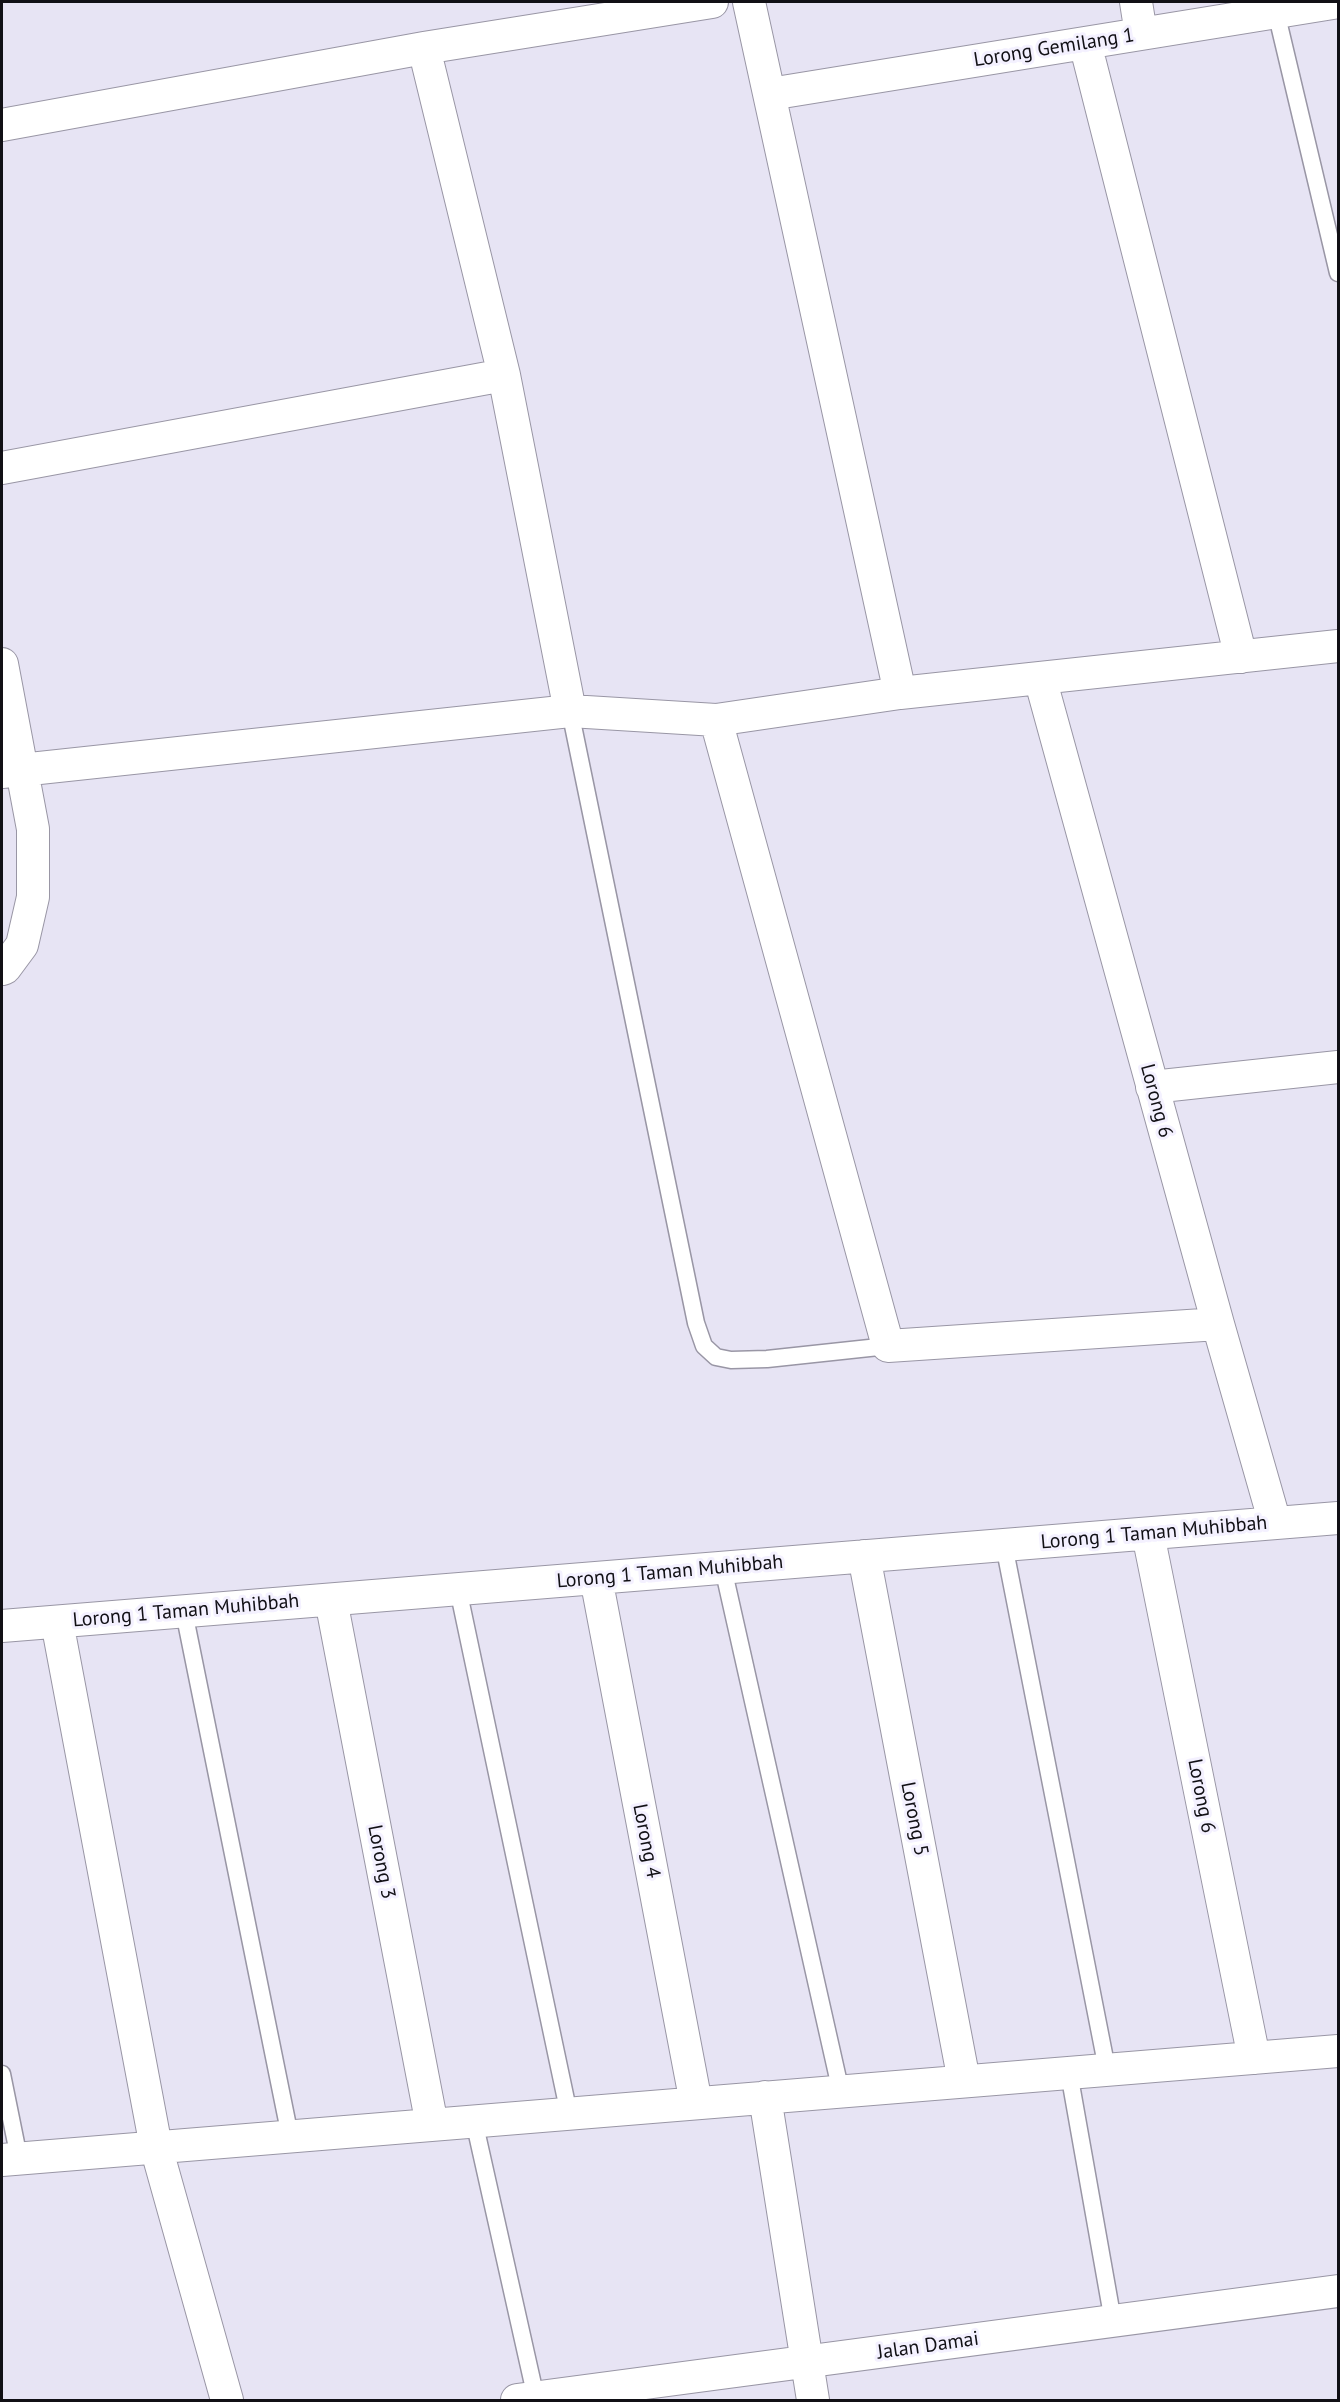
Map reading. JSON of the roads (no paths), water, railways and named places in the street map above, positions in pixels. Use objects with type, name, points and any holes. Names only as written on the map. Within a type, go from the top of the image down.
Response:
[{"type":"street","points":[[2,125],[424,48],[712,2]]},
{"type":"street","points":[[749,2],[900,693]]},
{"type":"street","points":[[1136,2],[1141,34]]},
{"type":"street","name":"Lorong Gemilang 1","points":[[770,94],[1338,2]]},
{"type":"street","points":[[1085,43],[1240,657]]},
{"type":"street","points":[[424,48],[504,375],[570,711]]},
{"type":"street","points":[[2,468],[504,375]]},
{"type":"street","points":[[11,771],[570,711],[716,720],[900,693],[1338,646]]},
{"type":"street","points":[[2,664],[11,771],[33,829],[33,897],[22,945],[2,969]]},
{"type":"street","name":"Lorong 6","points":[[1040,678],[1275,1523]]},
{"type":"street","points":[[716,720],[888,1346],[1218,1324]]},
{"type":"street","points":[[1152,1087],[1338,1067]]},
{"type":"street","name":"Lorong 1 Taman Muhibbah","points":[[2,1626],[1338,1518]]},
{"type":"street","name":"Lorong 6","points":[[1148,1534],[1254,2058]]},
{"type":"street","name":"Lorong 5","points":[[864,1556],[964,2081]]},
{"type":"street","name":"Lorong 4","points":[[596,1578],[696,2103]]},
{"type":"street","name":"Lorong 3","points":[[331,1599],[432,2125]]},
{"type":"street","points":[[57,1622],[156,2147],[227,2400]]},
{"type":"street","points":[[10,2159],[1338,2051]]},
{"type":"street","points":[[765,2097],[813,2400]]},
{"type":"street","name":"Jalan Damai","points":[[527,2399],[1338,2291]]},
{"type":"lane","points":[[1276,12],[1338,273]]},
{"type":"lane","points":[[570,711],[696,1323],[704,1346],[716,1357],[731,1360],[767,1359],[888,1346]]},
{"type":"lane","points":[[1004,1545],[1107,2069]]},
{"type":"lane","points":[[723,1568],[841,2092]]},
{"type":"lane","points":[[458,1589],[569,2114]]},
{"type":"lane","points":[[184,1612],[290,2136]]},
{"type":"lane","points":[[1069,2073],[1113,2321]]},
{"type":"lane","points":[[2,2074],[10,2159]]},
{"type":"lane","points":[[474,2121],[527,2399]]}]
